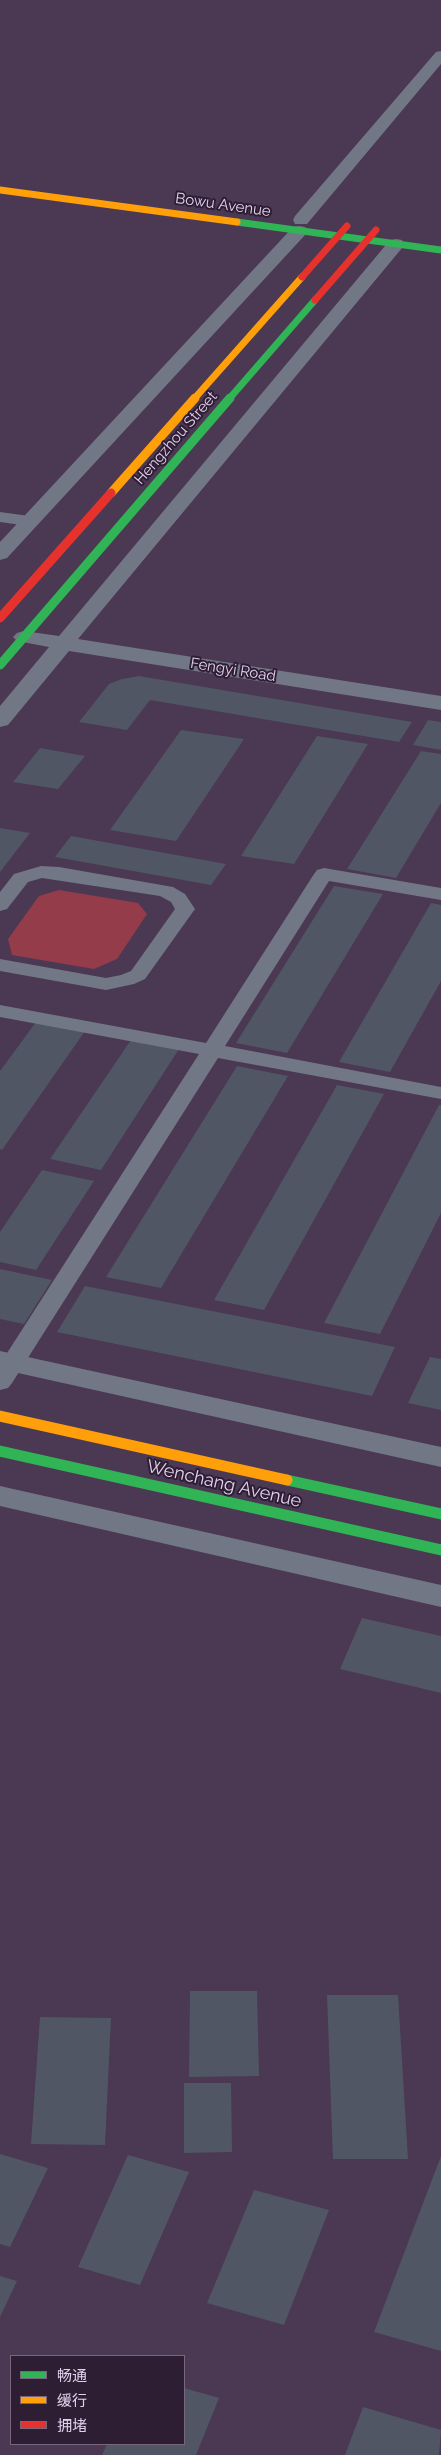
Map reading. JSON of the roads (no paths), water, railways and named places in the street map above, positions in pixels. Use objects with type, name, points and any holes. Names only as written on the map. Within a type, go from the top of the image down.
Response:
[{"type":"main road","name":"Bowu Avenue","points":[[0,179],[300,225],[338,236],[441,250]]},
{"type":"main road","name":"Bowu Avenue","points":[[0,190],[300,225],[347,226],[441,239]]},
{"type":"main road","name":"Hengzhou Street","points":[[0,618],[347,226]]},
{"type":"main road","name":"Hengzhou Street","points":[[0,665],[376,230]]},
{"type":"main road","name":"Wenchang Avenue","points":[[0,1416],[441,1514]]},
{"type":"main road","name":"Wenchang Avenue","points":[[0,1451],[441,1550]]},
{"type":"street","points":[[0,554],[300,225],[441,55]]},
{"type":"street","points":[[417,83],[433,86]]},
{"type":"street","points":[[0,720],[396,244]]},
{"type":"street","name":"Fengyi Road","points":[[24,637],[441,703]]},
{"type":"street","points":[[4,1369],[441,1457]]},
{"type":"street","points":[[0,1496],[441,1596]]},
{"type":"lane","points":[[0,517],[29,522]]},
{"type":"lane","points":[[0,905],[21,878],[41,872],[59,873],[166,891],[178,898],[185,909],[138,975],[127,980],[106,984],[0,965]]},
{"type":"lane","points":[[4,1369],[324,874],[441,894]]},
{"type":"lane","points":[[0,1011],[441,1093]]}]
